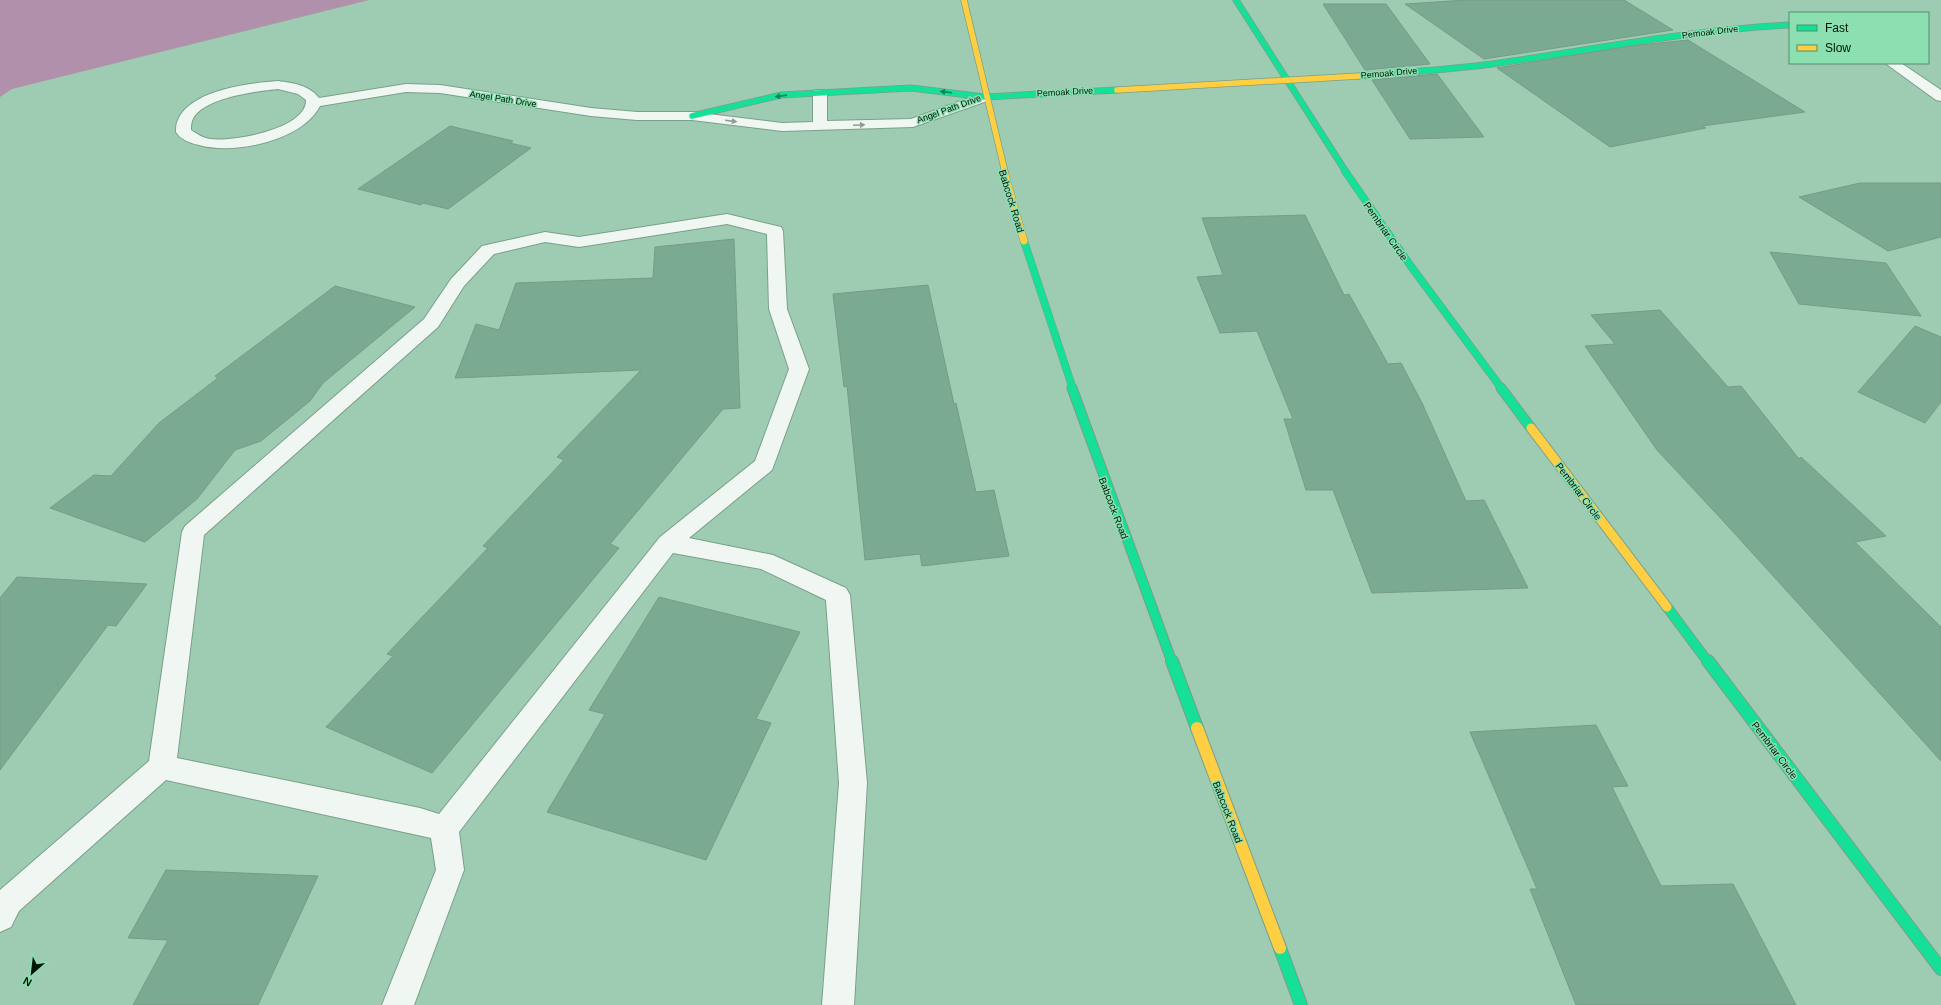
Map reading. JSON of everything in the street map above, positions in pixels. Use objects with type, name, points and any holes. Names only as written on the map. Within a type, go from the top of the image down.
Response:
[{"type":"street","name":"Babcock Road","points":[[964,0],[1002,167],[1039,288],[1095,459],[1302,1005]]},
{"type":"street","name":"Pembriar Circle","points":[[1236,0],[1285,81],[1347,175],[1436,302],[1941,970]]},
{"type":"street","name":"Pemoak Drive","points":[[985,97],[1285,81],[1491,64],[1630,41],[1754,26],[1789,25]]},
{"type":"street","points":[[1893,64],[1941,97]]},
{"type":"street","points":[[267,86],[294,87],[304,90],[312,96],[314,103],[310,111],[302,119],[290,127],[254,140],[217,144],[196,140],[183,132],[182,124],[187,116],[196,108],[225,94],[243,89],[267,86]]},
{"type":"street","name":"Angel Path Drive","points":[[314,103],[406,88],[440,89],[591,112],[637,116],[692,116],[782,127],[912,123],[985,97]]},
{"type":"street","name":"Angel Path Drive","points":[[692,116],[781,95],[911,88],[985,97]]},
{"type":"street","points":[[820,93],[820,126]]},
{"type":"street","points":[[3,906],[162,767],[193,532],[431,323],[457,283],[488,250],[545,237],[579,242],[728,219],[775,230],[778,309],[799,369],[764,465],[668,543],[444,829],[450,870],[398,1005]]},
{"type":"street","points":[[668,543],[765,561],[838,595],[853,783],[838,1005]]},
{"type":"street","points":[[162,767],[420,821],[444,829]]},
{"type":"shaded area","points":[[0,0],[369,0],[12,89],[0,97]]},
{"type":"building","points":[[1466,0],[1624,0],[1673,30],[1484,59],[1405,4]]},
{"type":"building","points":[[1323,4],[1386,4],[1430,64],[1365,70]]},
{"type":"building","points":[[1688,40],[1805,112],[1702,126],[1706,128],[1610,147],[1497,68],[1630,46]]},
{"type":"building","points":[[1437,74],[1484,137],[1410,139],[1372,80]]},
{"type":"building","points":[[450,126],[513,141],[510,143],[531,148],[448,209],[423,203],[421,205],[358,189]]},
{"type":"building","points":[[1860,183],[1941,183],[1941,237],[1888,251],[1799,197]]},
{"type":"building","points":[[1305,215],[1344,295],[1349,294],[1388,364],[1401,363],[1422,403],[1466,501],[1484,500],[1528,588],[1372,593],[1333,490],[1306,490],[1284,419],[1293,419],[1257,331],[1220,333],[1197,277],[1223,275],[1202,218]]},
{"type":"building","points":[[734,239],[740,408],[723,409],[610,544],[619,548],[432,773],[326,727],[393,656],[387,654],[488,548],[483,546],[564,460],[557,457],[641,370],[455,378],[476,324],[499,330],[516,283],[653,278],[655,247]]},
{"type":"building","points":[[1770,252],[1886,263],[1921,316],[1799,304]]},
{"type":"building","points":[[928,285],[954,404],[956,403],[976,492],[994,490],[1009,556],[922,566],[920,554],[865,560],[847,386],[844,387],[833,294]]},
{"type":"building","points":[[335,286],[415,307],[323,383],[310,401],[261,441],[235,450],[197,499],[145,542],[50,508],[94,475],[111,476],[159,423],[218,378],[215,376]]},
{"type":"building","points":[[1660,310],[1728,387],[1741,386],[1799,459],[1801,457],[1886,536],[1855,542],[1941,627],[1941,761],[1657,450],[1585,346],[1615,344],[1591,315]]},
{"type":"building","points":[[1915,326],[1941,337],[1941,402],[1925,423],[1858,392]]},
{"type":"building","points":[[17,577],[147,584],[116,626],[108,625],[0,770],[0,598]]},
{"type":"building","points":[[659,597],[800,632],[756,719],[771,723],[706,860],[547,812],[605,714],[589,710]]},
{"type":"building","points":[[1596,725],[1628,786],[1612,787],[1661,886],[1733,884],[1796,1005],[1576,1005],[1530,889],[1537,889],[1470,732]]},
{"type":"building","points":[[166,870],[318,876],[258,1005],[133,1005],[168,940],[128,938]]},
{"type":"traffic: fast","points":[[1236,0],[1308,115],[1358,191],[1448,318],[1531,428]]},
{"type":"traffic: fast","points":[[1359,76],[1475,66],[1640,40],[1715,30],[1789,25]]},
{"type":"traffic: fast","points":[[692,116],[781,95],[911,88],[985,97],[1117,90]]},
{"type":"traffic: fast","points":[[1024,241],[1085,425],[1197,728]]},
{"type":"traffic: fast","points":[[1667,607],[1941,969]]},
{"type":"traffic: fast","points":[[1280,948],[1301,1005]]},
{"type":"traffic: slow","points":[[964,0],[991,121],[1024,241]]},
{"type":"traffic: slow","points":[[1117,90],[1359,76]]},
{"type":"traffic: slow","points":[[1531,428],[1667,607]]},
{"type":"traffic: slow","points":[[1197,728],[1280,948]]}]
